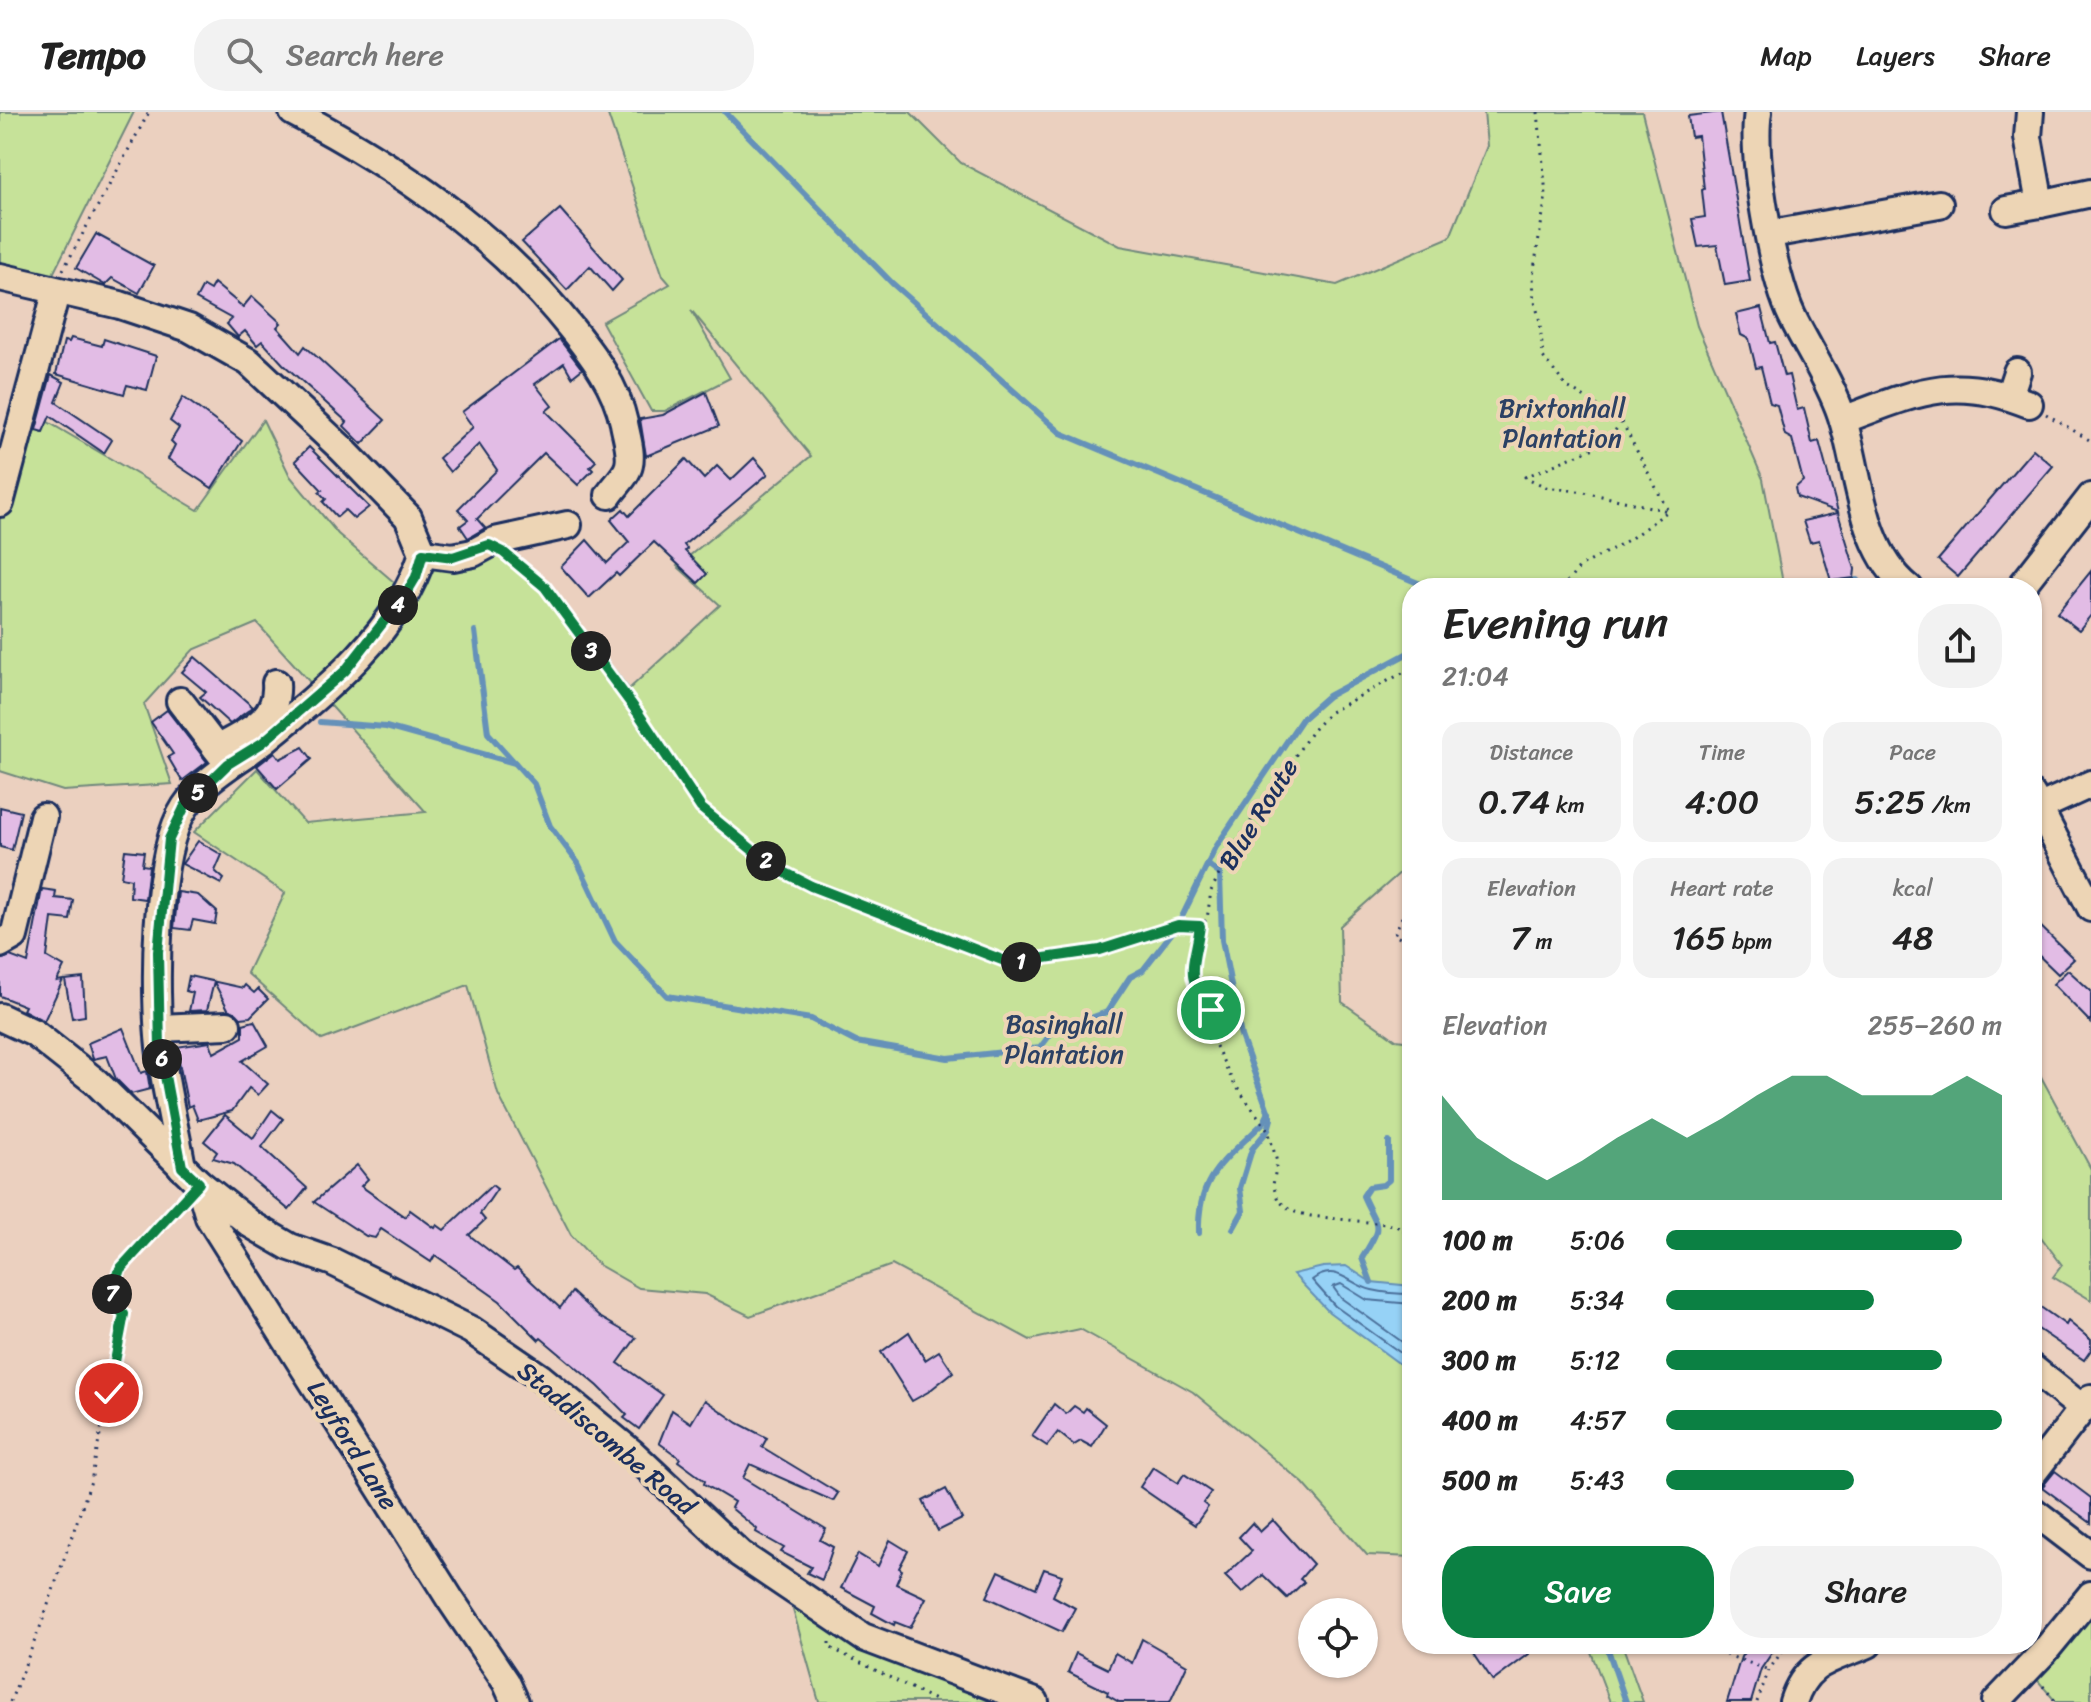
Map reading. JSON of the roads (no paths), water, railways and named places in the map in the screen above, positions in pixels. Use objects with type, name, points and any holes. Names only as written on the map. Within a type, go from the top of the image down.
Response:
[{"type":"street","points":[[293,112],[408,179],[479,232],[542,292],[606,376],[620,406],[629,449],[629,466],[609,495]]},
{"type":"street","points":[[1758,112],[1756,162],[1791,315],[1833,389],[1868,521],[1882,555],[1901,578]]},
{"type":"street","points":[[2030,112],[2028,137],[2040,204]]},
{"type":"street","points":[[2006,210],[2091,193]]},
{"type":"street","points":[[1771,234],[1928,213]]},
{"type":"street","points":[[0,277],[57,287],[189,328],[249,362],[331,438],[408,517],[423,553],[416,577],[407,592],[345,671],[262,743],[222,756]]},
{"type":"street","points":[[0,503],[57,287]]},
{"type":"street","points":[[1843,420],[1927,389],[1952,387],[2019,391]]},
{"type":"street","points":[[2028,578],[2091,497]]},
{"type":"street","points":[[423,553],[453,557],[568,525]]},
{"type":"street","points":[[222,756],[260,723],[277,696],[276,683]]},
{"type":"street","points":[[180,701],[222,756]]},
{"type":"street","name":"Leyford Lane","points":[[222,756],[185,806],[169,839],[158,952],[159,1028],[191,1175],[209,1217],[450,1599],[506,1682],[515,1702]]},
{"type":"street","points":[[2042,799],[2091,784]]},
{"type":"street","points":[[2042,814],[2091,908]]},
{"type":"street","points":[[0,944],[14,936],[43,817]]},
{"type":"street","name":"Staddiscombe Road","points":[[0,1017],[34,1033],[96,1082],[191,1175],[252,1225],[290,1247],[333,1262],[471,1330],[541,1378],[631,1452],[740,1554],[863,1637],[1035,1702]]},
{"type":"street","points":[[159,1028],[227,1025]]},
{"type":"street","points":[[2042,1374],[2086,1403],[2042,1461]]},
{"type":"street","points":[[2042,1518],[2091,1555]]},
{"type":"street","points":[[1996,1702],[2044,1652],[2091,1595]]},
{"type":"street","points":[[1793,1702],[1800,1681],[1816,1666],[1844,1654]]},
{"type":"water","points":[[1346,1266],[1371,1282],[1402,1285],[1402,1366],[1329,1312],[1293,1274],[1323,1267]]},
{"type":"waterway","points":[[725,112],[892,283],[1061,433],[1406,578]]},
{"type":"waterway","points":[[475,631],[488,733],[534,784],[550,826],[578,863],[615,941],[667,996],[811,1019],[856,1042],[948,1058],[1040,1048],[1052,1032],[1107,1012],[1130,977],[1143,970],[1178,925],[1216,847],[1302,719],[1328,696],[1402,656]]},
{"type":"waterway","points":[[320,722],[386,727],[515,763]]},
{"type":"waterway","points":[[1208,865],[1220,874],[1222,940],[1241,1036],[1271,1119],[1268,1130],[1252,1149],[1240,1188],[1243,1211],[1233,1229]]},
{"type":"waterway","points":[[1199,1233],[1203,1196],[1209,1182],[1226,1158],[1264,1122],[1269,1112]]},
{"type":"waterway","points":[[1371,1282],[1362,1258],[1374,1238],[1376,1227],[1363,1196],[1369,1187],[1383,1185],[1389,1180],[1389,1142]]},
{"type":"waterway","points":[[1609,1654],[1626,1702]]},
{"type":"park label","name":"Brixtonhall Plantation","points":[[1562,423]]},
{"type":"park label","name":"Basinghall Plantation","points":[[1064,1039]]}]
